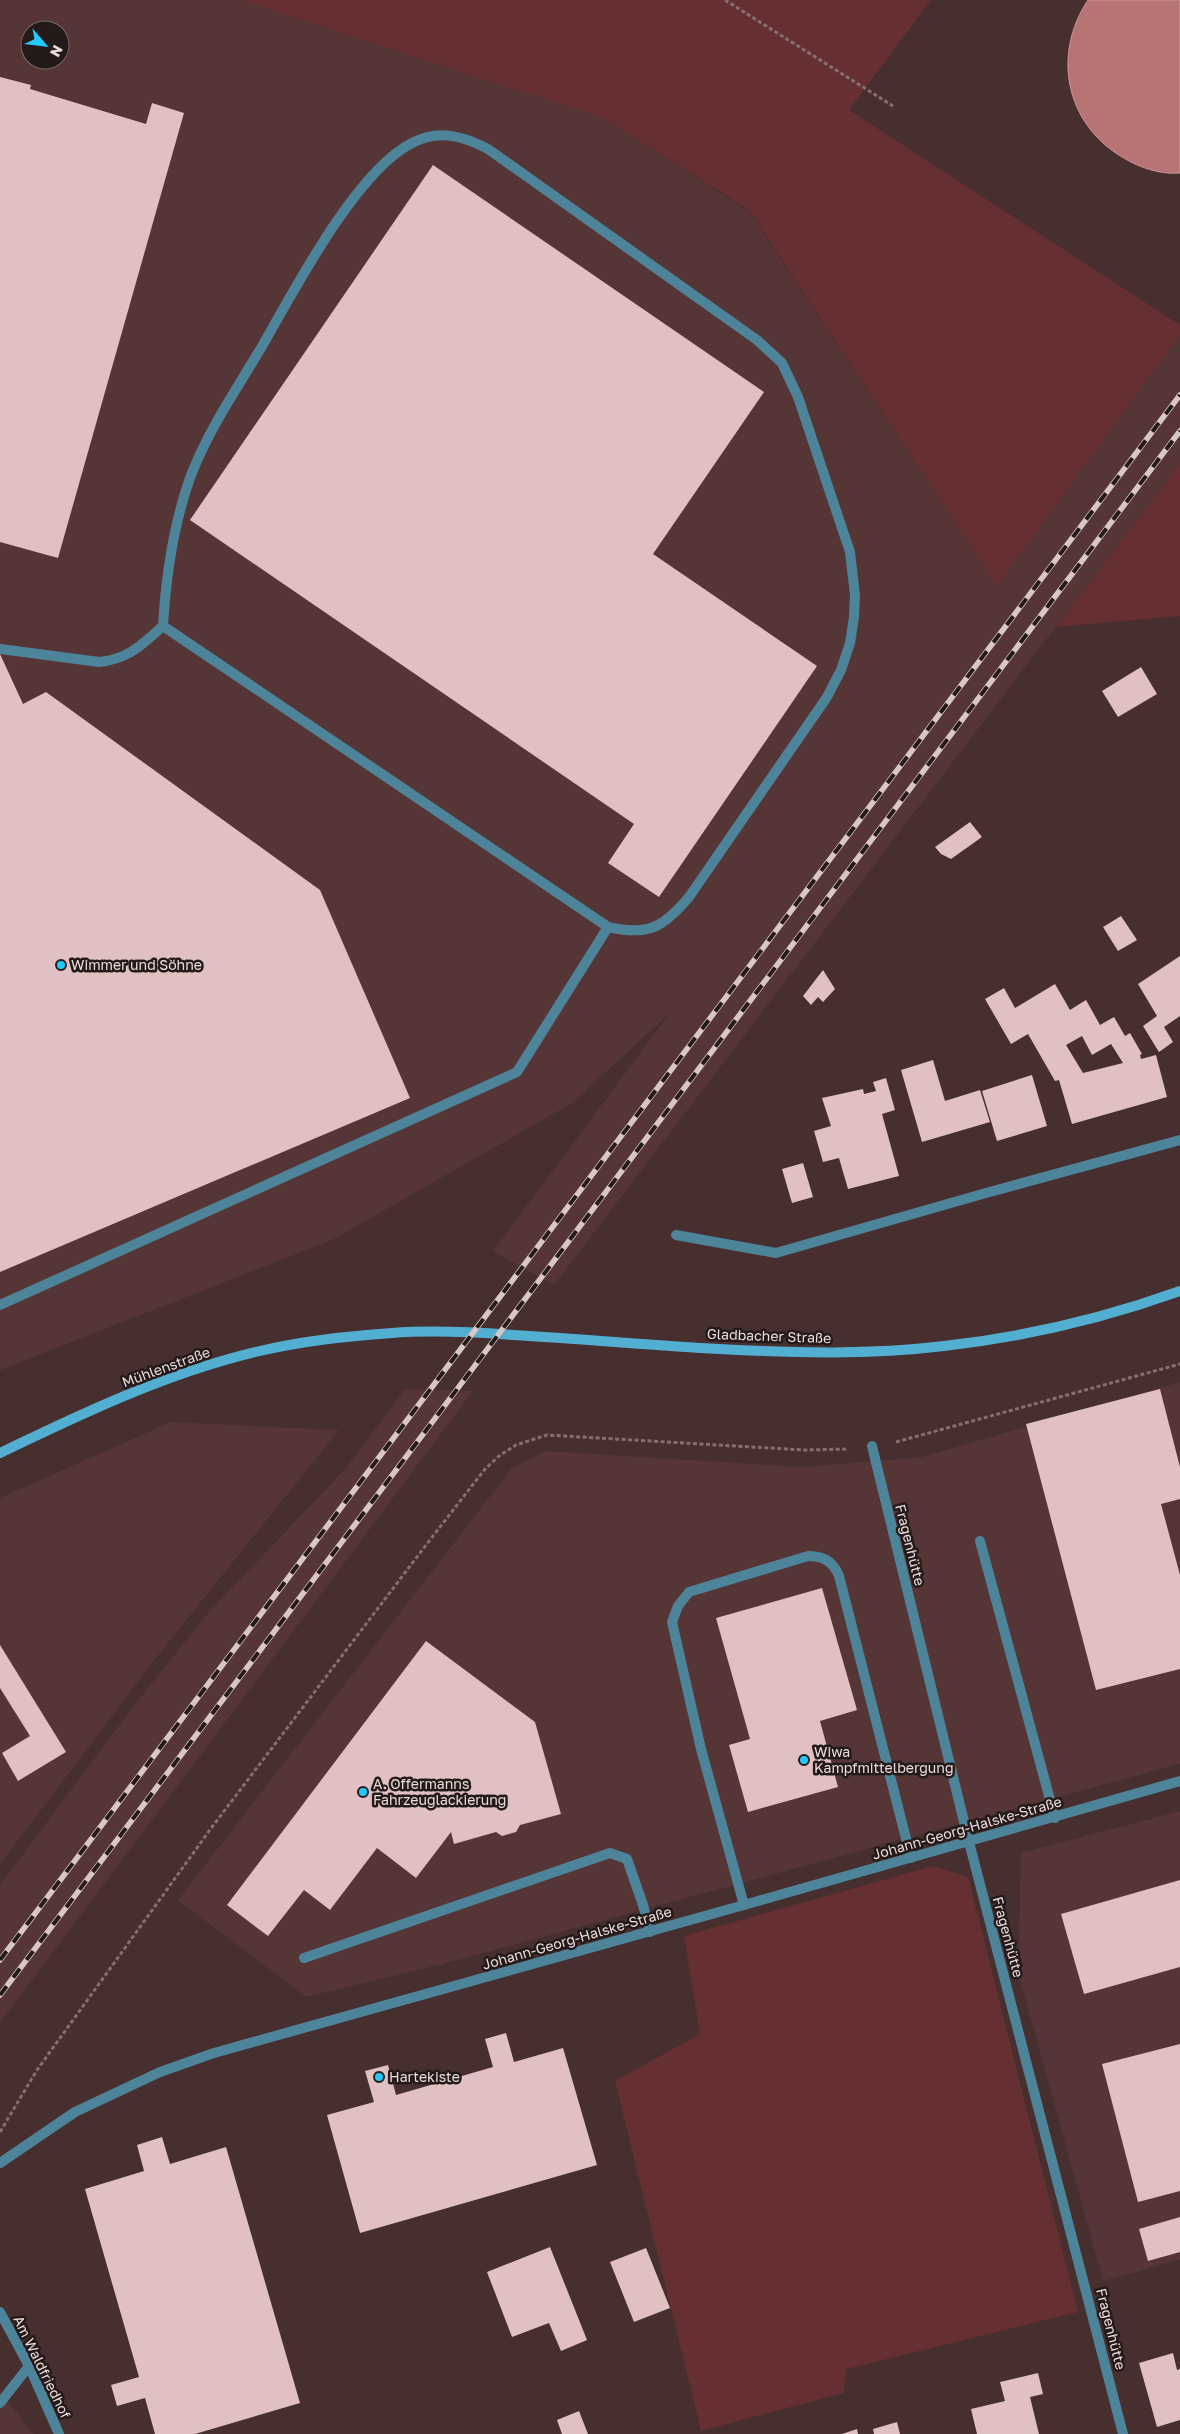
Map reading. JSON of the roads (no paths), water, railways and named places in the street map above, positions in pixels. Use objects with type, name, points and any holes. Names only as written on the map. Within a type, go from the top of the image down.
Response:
[{"type":"street","points":[[0,649],[99,662],[115,661],[131,654],[163,626],[168,562],[173,535],[191,475],[220,417],[343,213],[378,169],[412,143],[425,137],[449,134],[474,141],[488,149],[758,340],[775,355],[788,373],[808,422],[850,552],[854,574],[855,610],[850,642],[834,684],[694,889],[673,916],[659,926],[633,931],[608,927],[163,626]]},
{"type":"street","points":[[0,1305],[517,1072],[608,927]]},
{"type":"street","points":[[676,1235],[776,1253],[986,1192],[1180,1140]]},
{"type":"street","name":"Gladbacher Straße","points":[[352,1336],[395,1332],[490,1333],[718,1349],[872,1352],[942,1347],[1018,1335],[1130,1307],[1180,1291]]},
{"type":"street","name":"Mühlenstraße","points":[[0,1453],[55,1426],[172,1378],[262,1350],[352,1336]]},
{"type":"street","name":"Fragenhütte","points":[[872,1446],[969,1842],[1123,2434]]},
{"type":"street","points":[[980,1542],[1055,1818]]},
{"type":"street","points":[[744,1906],[701,1749],[672,1622],[678,1606],[689,1592],[808,1556],[816,1556],[828,1560],[839,1576],[911,1858]]},
{"type":"street","name":"Johann-Georg-Halske-Straße","points":[[0,2163],[75,2112],[160,2072],[214,2053],[744,1906],[1180,1781]]},
{"type":"street","points":[[304,1958],[610,1853],[627,1859],[650,1932]]},
{"type":"street","name":"Am Waldfriedhof","points":[[0,2312],[29,2366],[58,2434]]},
{"type":"street","points":[[0,2403],[29,2366]]},
{"type":"railway","points":[[0,1960],[1180,395]]},
{"type":"railway","points":[[0,1995],[1180,431]]},
{"type":"place","name":"Wimmer und Söhne","points":[[61,965]]},
{"type":"place","name":"Wiwa Kampfmittelbergung","points":[[804,1760]]},
{"type":"place","name":"A. Offermanns Fahrzeuglackierung","points":[[363,1792]]},
{"type":"place","name":"Hartekiste","points":[[379,2077]]}]
